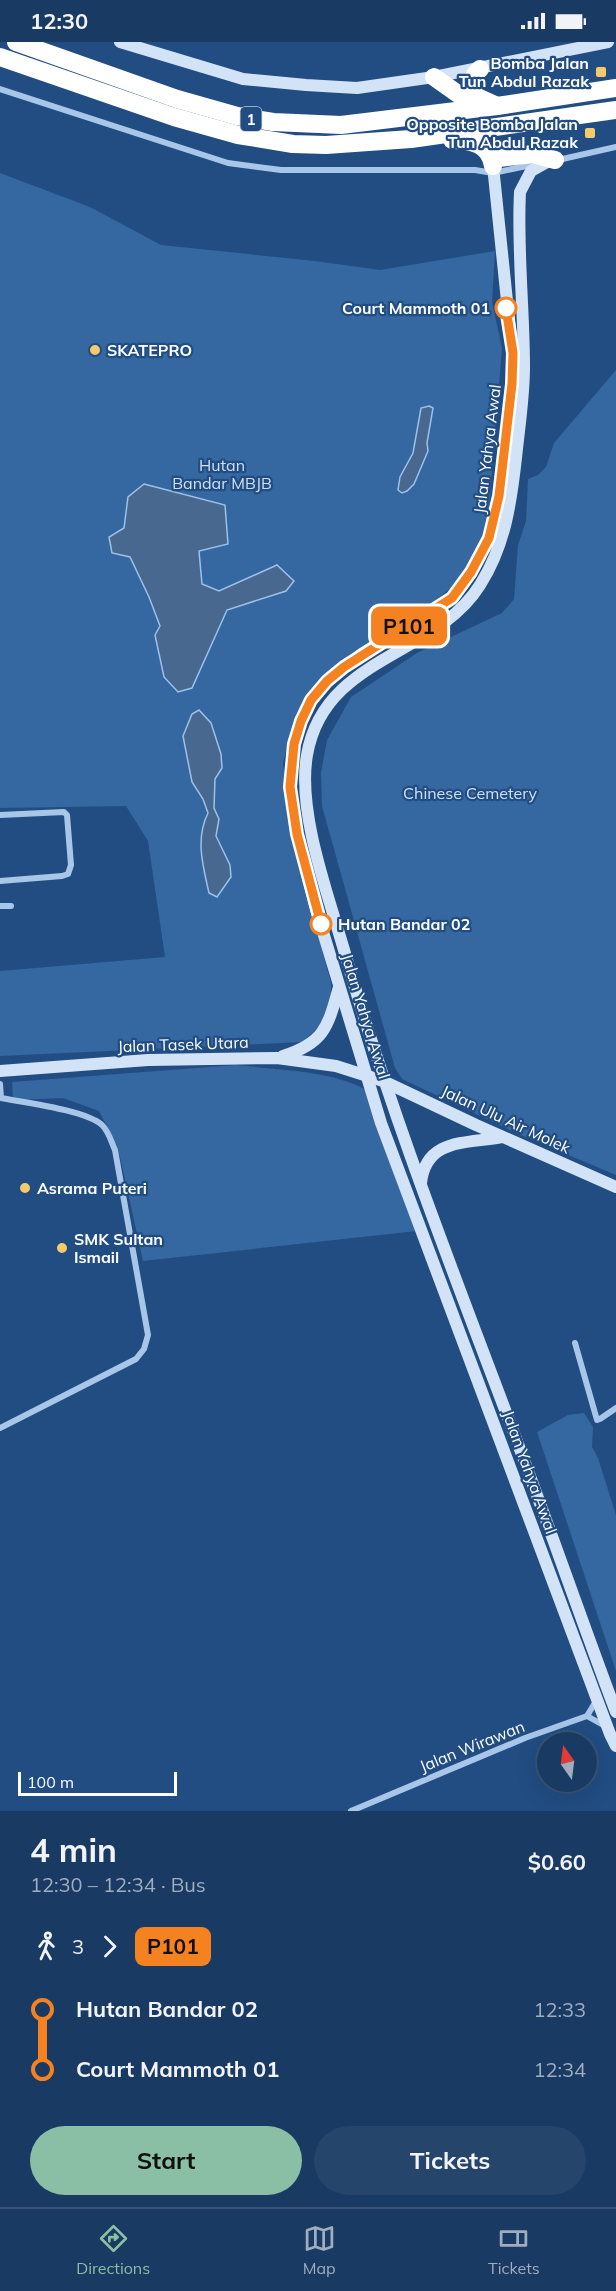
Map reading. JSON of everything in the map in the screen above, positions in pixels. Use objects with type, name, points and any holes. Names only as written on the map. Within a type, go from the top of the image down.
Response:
[{"type":"highway","name":"1","points":[[16,42],[198,105],[237,116],[273,122],[340,125],[497,106],[616,88]]},
{"type":"highway","name":"1","points":[[0,57],[174,117],[264,140],[319,145],[411,139],[616,110]]},
{"type":"highway","points":[[475,96],[472,81],[480,69]]},
{"type":"highway","points":[[434,77],[458,94],[475,96],[497,106]]},
{"type":"highway","points":[[411,139],[466,140],[482,146],[488,167],[533,154],[551,161]]},
{"type":"main road","points":[[120,42],[243,79],[274,83],[357,87],[480,69],[608,42]]},
{"type":"main road","name":"Jalan Yahya Awal","points":[[551,161],[531,171],[520,192],[523,384],[509,515],[496,556],[479,587],[462,609],[426,634],[374,664],[338,693],[317,720],[307,752],[305,800],[346,958],[383,1081],[615,1706]]},
{"type":"main road","name":"Jalan Yahya Awal","points":[[488,167],[513,359],[499,496],[489,538],[471,572],[452,598],[363,653],[327,681],[311,700],[294,744],[290,787],[297,834],[316,909],[381,1123],[616,1746]]},
{"type":"main road","points":[[277,1058],[303,1050],[324,1032],[328,1026],[339,987]]},
{"type":"main road","name":"Jalan Tasek Utara","points":[[0,1071],[148,1060],[277,1058],[306,1061],[366,1074]]},
{"type":"main road","name":"Jalan Ulu Air Molek","points":[[366,1074],[616,1187]]},
{"type":"main road","points":[[421,1185],[425,1164],[430,1156],[448,1146],[502,1137]]},
{"type":"street","points":[[0,89],[228,163],[252,167],[281,170],[488,167]]},
{"type":"street","points":[[551,161],[616,147]]},
{"type":"street","points":[[0,815],[55,811],[65,813],[70,865],[67,875],[0,881]]},
{"type":"street","points":[[0,906],[11,906]]},
{"type":"street","points":[[0,1084],[1,1098],[89,1116],[102,1125],[108,1134],[115,1150],[148,1335],[144,1349],[136,1359],[0,1428]]},
{"type":"street","points":[[576,1343],[597,1419],[616,1408]]},
{"type":"street","points":[[597,1700],[587,1716],[607,1727]]},
{"type":"street","name":"Jalan Wirawan","points":[[351,1811],[525,1738],[587,1716]]},
{"type":"street","points":[[368,1804],[373,1811]]},
{"type":"green space","name":"Hutan Bandar MBJB","points":[[0,173],[90,207],[161,245],[380,270],[495,251],[492,302],[502,348],[487,536],[459,582],[308,697],[291,730],[283,764],[296,855],[331,983],[331,1015],[303,1042],[0,1056],[0,971],[165,957],[148,841],[126,806],[0,808]]},
{"type":"green space","name":"Chinese Cemetery","points":[[616,370],[616,1175],[523,1136],[402,1079],[395,1068],[322,806],[321,773],[327,740],[351,697],[417,653],[502,613],[514,599],[518,545],[526,521],[528,479],[538,475],[546,467],[554,443]]},
{"type":"green space","points":[[236,1065],[337,1078],[366,1090],[417,1231],[143,1261],[118,1148],[99,1111],[63,1098],[13,1100],[12,1082]]},
{"type":"green space","points":[[584,1413],[593,1427],[592,1447],[598,1458],[616,1515],[616,1671],[537,1432],[568,1415]]},
{"type":"shaded area","points":[[429,406],[433,408],[427,443],[428,451],[414,484],[402,493],[398,490],[400,477],[413,453],[421,408]]},
{"type":"shaded area","points":[[144,484],[225,505],[228,544],[199,551],[202,584],[219,591],[277,565],[294,581],[286,591],[227,610],[192,688],[178,692],[164,677],[155,635],[160,626],[149,597],[130,557],[112,553],[109,537],[124,528],[128,497]]},
{"type":"shaded area","points":[[199,710],[211,723],[221,754],[222,768],[215,779],[214,808],[219,819],[216,836],[230,865],[231,877],[217,897],[209,893],[201,853],[202,833],[208,813],[203,799],[192,782],[183,736],[192,714]]},
{"type":"bus line","name":"P101","points":[[321,924],[297,834],[290,787],[294,744],[311,700],[327,681],[363,653],[452,598],[471,572],[489,538],[494,525],[499,496],[512,384],[513,353],[506,308]]},
{"type":"place","name":"Bomba Jalan Tun Abdul Razak","points":[[601,72]]},
{"type":"place","name":"Opposite Bomba Jalan Tun Abdul Razak","points":[[590,133]]},
{"type":"place","name":"Court Mammoth 01","points":[[506,308]]},
{"type":"place","name":"SKATEPRO","points":[[95,350]]},
{"type":"place","name":"Hutan Bandar 02","points":[[321,924]]},
{"type":"place","name":"Asrama Puteri","points":[[25,1188]]},
{"type":"place","name":"SMK Sultan Ismail","points":[[62,1248]]}]
